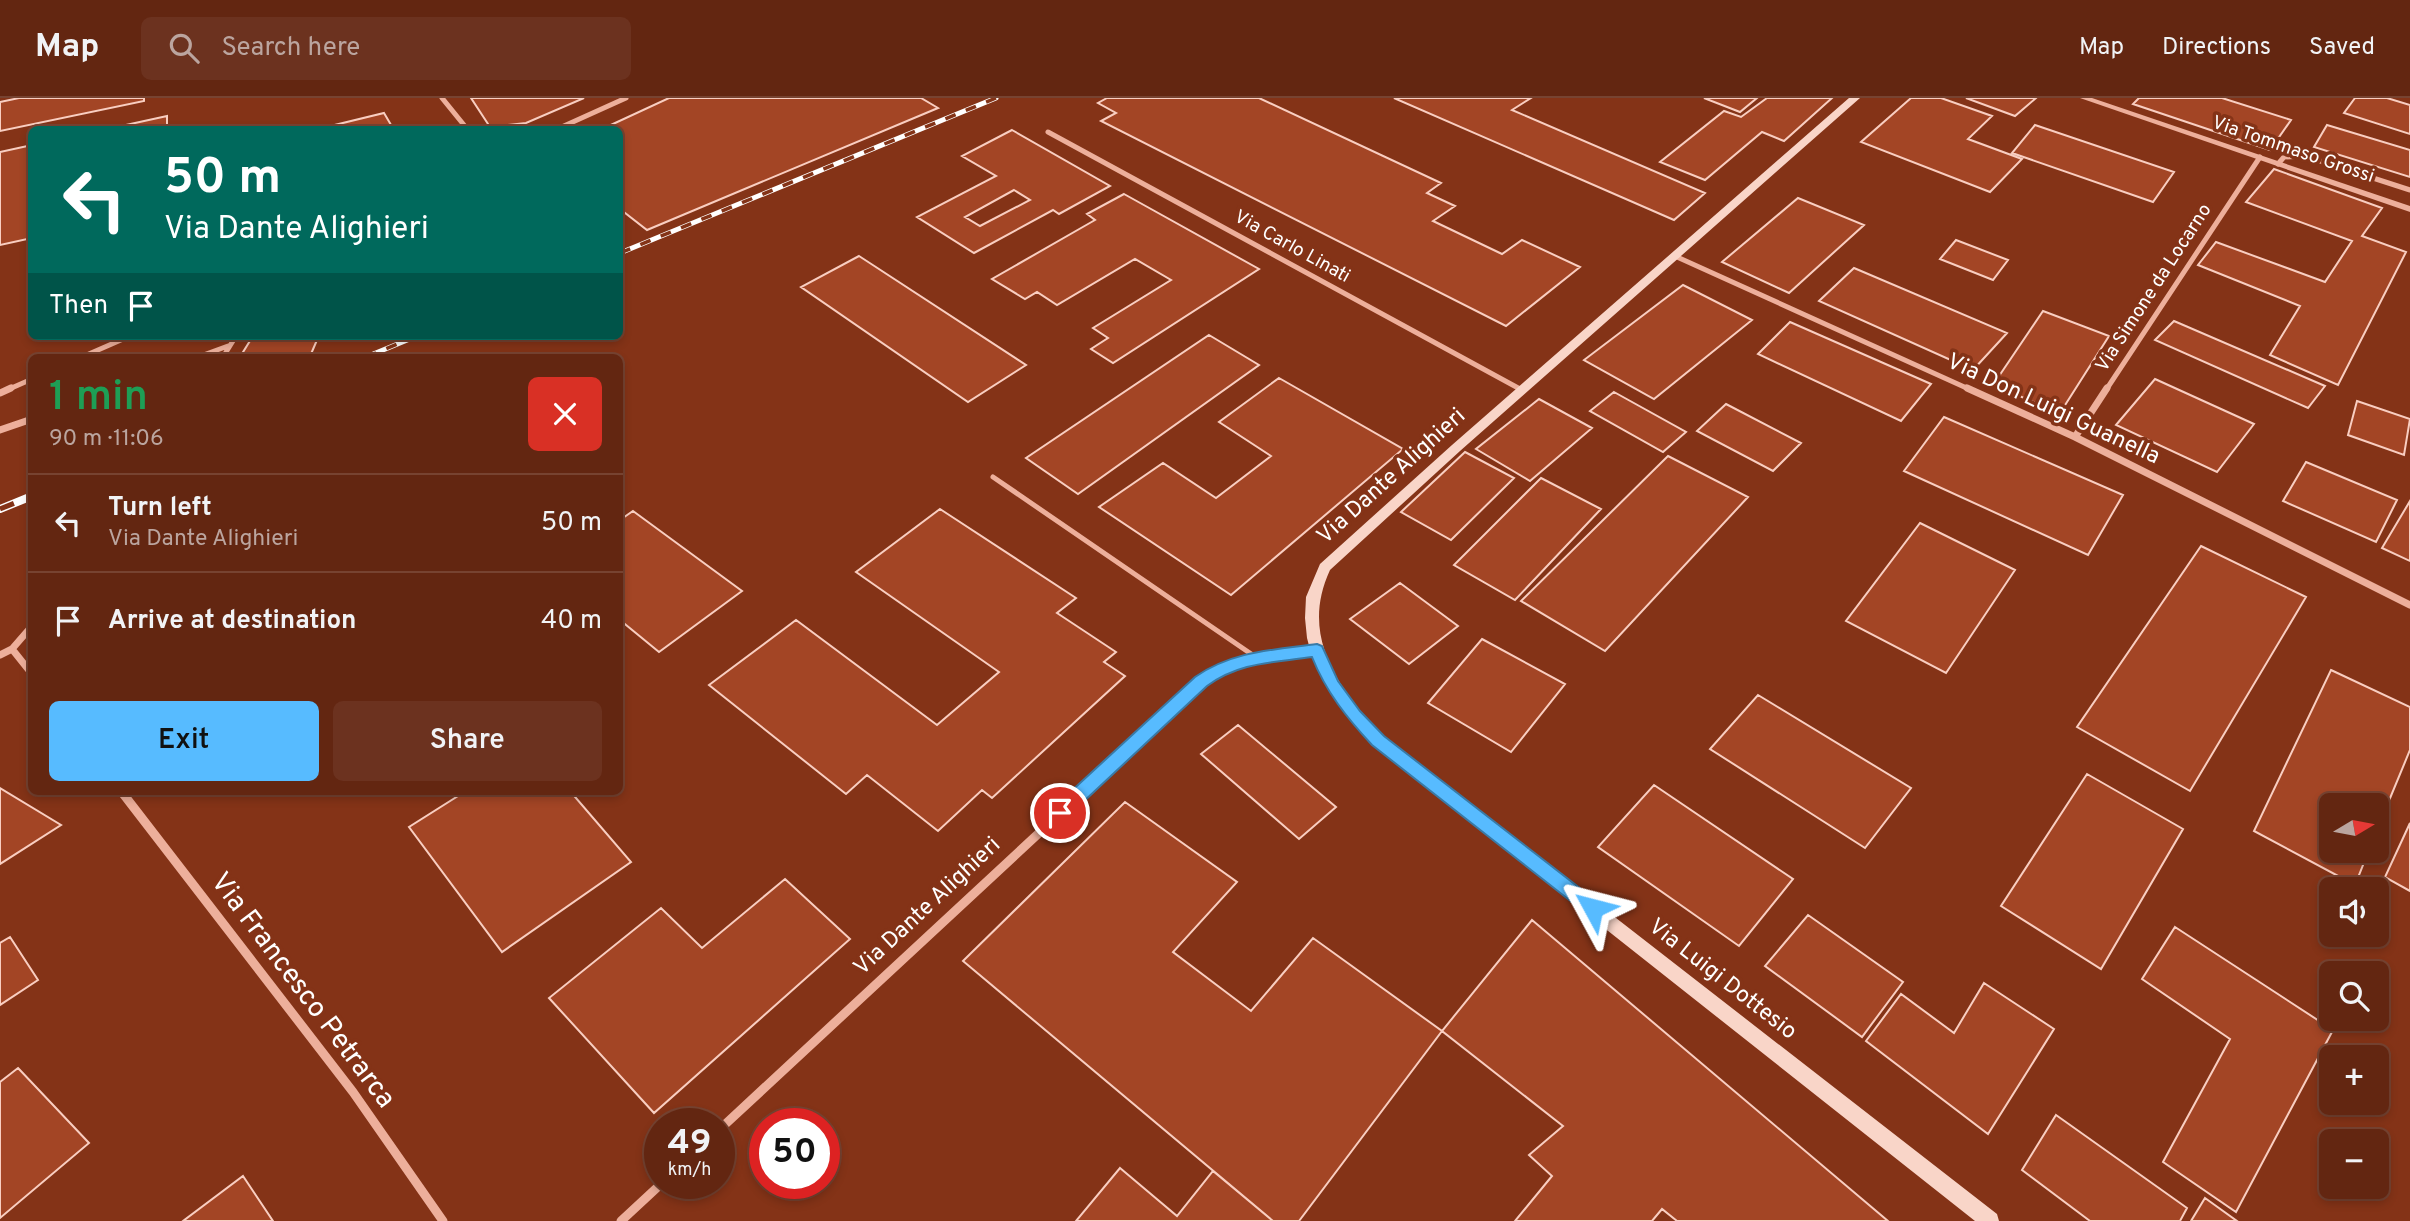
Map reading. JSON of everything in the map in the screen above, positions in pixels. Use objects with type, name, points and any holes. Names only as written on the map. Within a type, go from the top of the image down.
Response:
[{"type":"main road","name":"Via Dante Alighieri","points":[[1317,650],[1311,618],[1313,594],[1325,566],[1520,389],[1677,257],[1856,98]]},
{"type":"main road","name":"Via Luigi Dottesio","points":[[1317,650],[1331,684],[1354,716],[1378,741],[1990,1221]]},
{"type":"street","points":[[442,98],[465,126]]},
{"type":"street","points":[[564,126],[626,98]]},
{"type":"street","name":"Via Tommaso Grossi","points":[[2084,98],[2410,209]]},
{"type":"street","name":"Via Carlo Linati","points":[[1048,132],[1520,389]]},
{"type":"street","points":[[2278,164],[2284,157],[2305,156],[2410,190]]},
{"type":"street","name":"Via Simone da Locarno","points":[[2075,437],[2260,157]]},
{"type":"street","name":"Via Don Luigi Guanella","points":[[1677,257],[2075,437],[2410,605]]},
{"type":"street","points":[[89,354],[121,340]]},
{"type":"street","points":[[224,354],[233,340]]},
{"type":"street","points":[[206,354],[228,346]]},
{"type":"street","points":[[0,393],[28,381]]},
{"type":"street","points":[[0,430],[28,420]]},
{"type":"street","points":[[0,655],[12,649],[28,631]]},
{"type":"street","points":[[12,649],[28,669]]},
{"type":"street","name":"Via Dante Alighieri","points":[[735,1115],[1201,682],[1219,669],[1257,658],[1317,650]]},
{"type":"street","name":"Via Francesco Petrarca","points":[[124,795],[353,1093],[443,1221]]},
{"type":"street","points":[[621,1221],[645,1199]]},
{"type":"lane","points":[[993,477],[1257,658]]},
{"type":"building","points":[[19,98],[144,98],[144,101],[0,131],[0,102]]},
{"type":"building","points":[[471,98],[584,98],[526,123],[489,126]]},
{"type":"building","points":[[669,98],[921,98],[938,108],[647,230],[623,211],[623,126],[609,126]]},
{"type":"building","points":[[1107,98],[1259,98],[1441,183],[1427,193],[1455,206],[1433,221],[1502,254],[1522,240],[1580,267],[1506,326],[1101,121],[1116,113],[1098,103]]},
{"type":"building","points":[[1394,98],[1531,98],[1512,110],[1705,193],[1674,220]]},
{"type":"building","points":[[1704,98],[1757,98],[1740,112]]},
{"type":"building","points":[[1767,98],[1832,98],[1784,141],[1762,132],[1705,180],[1660,162],[1724,111],[1741,117]]},
{"type":"building","points":[[1911,98],[1941,98],[1992,116],[1968,139],[2022,159],[1990,192],[1861,142]]},
{"type":"building","points":[[1966,98],[2036,98],[2015,116]]},
{"type":"building","points":[[2139,98],[2222,98],[2291,120],[2270,150],[2133,104]]},
{"type":"building","points":[[2355,98],[2387,98],[2410,105],[2410,134],[2344,113]]},
{"type":"building","points":[[384,113],[392,126],[330,126]]},
{"type":"building","points":[[167,116],[167,126],[121,126]]},
{"type":"building","points":[[2035,125],[2174,172],[2153,202],[2012,153]]},
{"type":"building","points":[[2327,125],[2410,150],[2410,177],[2314,147]]},
{"type":"building","points":[[1012,130],[1110,186],[1059,214],[1053,210],[974,253],[917,217],[996,176],[962,156]],"holes":[[[1014,190],[1030,200],[980,226],[965,217]]]},
{"type":"building","points":[[28,146],[28,239],[0,245],[0,152]]},
{"type":"building","points":[[2274,169],[2382,208],[2362,236],[2406,252],[2338,385],[2270,355],[2300,306],[2198,265],[2216,242],[2325,282],[2352,241],[2246,202]]},
{"type":"building","points":[[1124,194],[1259,269],[1113,363],[1091,349],[1108,338],[1093,328],[1171,280],[1135,259],[1057,305],[1037,292],[1025,299],[992,279],[1095,220],[1087,214]]},
{"type":"building","points":[[1798,198],[1864,225],[1789,293],[1722,262]]},
{"type":"building","points":[[1956,240],[2008,260],[1993,280],[1940,259]]},
{"type":"building","points":[[859,256],[1026,365],[968,402],[801,287]]},
{"type":"building","points":[[1854,268],[2007,333],[1973,370],[1819,301]]},
{"type":"building","points":[[1683,285],[1752,320],[1654,399],[1584,360]]},
{"type":"building","points":[[2043,311],[2109,336],[2060,413],[1993,385]]},
{"type":"building","points":[[2174,321],[2325,386],[2308,408],[2155,340]]},
{"type":"building","points":[[1790,322],[1931,384],[1901,421],[1758,354]]},
{"type":"building","points":[[1209,335],[1259,365],[1078,494],[1026,458]]},
{"type":"building","points":[[251,340],[317,340],[311,354],[242,354]]},
{"type":"building","points":[[1279,378],[1403,449],[1231,595],[1099,507],[1163,463],[1216,498],[1271,456],[1219,422]]},
{"type":"building","points":[[2155,379],[2254,424],[2217,472],[2116,425]]},
{"type":"building","points":[[1614,392],[1686,432],[1663,452],[1590,411]]},
{"type":"building","points":[[1539,399],[1592,428],[1530,481],[1476,449]]},
{"type":"building","points":[[2357,401],[2410,419],[2404,455],[2348,435]]},
{"type":"building","points":[[1726,404],[1801,443],[1773,471],[1697,431]]},
{"type":"building","points":[[1944,417],[2123,495],[2088,555],[1904,471]]},
{"type":"building","points":[[1465,452],[1514,478],[1451,540],[1401,512]]},
{"type":"building","points":[[1668,456],[1748,497],[1605,651],[1521,601]]},
{"type":"building","points":[[2306,462],[2397,500],[2376,542],[2283,501]]},
{"type":"building","points":[[1541,478],[1601,509],[1515,600],[1454,565]]},
{"type":"building","points":[[2410,501],[2410,561],[2382,548]]},
{"type":"building","points":[[940,509],[1076,598],[1057,613],[1116,652],[1104,662],[1125,676],[992,798],[982,790],[938,831],[867,775],[846,794],[709,685],[796,620],[937,725],[999,672],[856,572]]},
{"type":"building","points":[[633,511],[742,591],[659,652],[623,622],[623,518]]},
{"type":"building","points":[[1920,523],[2015,570],[1946,673],[1846,621]]},
{"type":"building","points":[[2201,546],[2306,597],[2190,791],[2077,727]]},
{"type":"building","points":[[1400,583],[1458,626],[1409,664],[1350,619]]},
{"type":"building","points":[[1482,639],[1565,684],[1511,752],[1428,703]]},
{"type":"building","points":[[2331,670],[2410,707],[2410,750],[2389,801],[2389,793],[2319,793],[2319,863],[2364,863],[2358,877],[2340,877],[2254,831]]},
{"type":"building","points":[[1758,695],[1911,788],[1865,848],[1710,749]]},
{"type":"building","points":[[1238,725],[1336,807],[1299,839],[1201,754]]},
{"type":"building","points":[[2087,774],[2183,829],[2101,969],[2001,906]]},
{"type":"building","points":[[1654,785],[1793,879],[1739,946],[1598,847]]},
{"type":"building","points":[[0,788],[61,825],[0,864]]},
{"type":"building","points":[[460,795],[573,795],[631,862],[502,952],[409,827]]},
{"type":"building","points":[[1125,802],[1237,882],[1173,952],[1251,1011],[1313,938],[1442,1031],[1299,1221],[1273,1221],[963,961]]},
{"type":"building","points":[[2410,823],[2410,891],[2385,877]]},
{"type":"building","points":[[785,879],[850,939],[660,1108],[649,1108],[549,998],[661,908],[702,948]]},
{"type":"building","points":[[1808,915],[1903,982],[1862,1037],[1765,966]]},
{"type":"building","points":[[1532,920],[1888,1221],[1677,1221],[1662,1209],[1652,1221],[1515,1221],[1552,1176],[1529,1155],[1563,1126],[1442,1031]]},
{"type":"building","points":[[2175,927],[2319,1021],[2319,1031],[2332,1031],[2325,1045],[2319,1045],[2319,1056],[2236,1212],[2163,1162],[2230,1039],[2142,979]]},
{"type":"building","points":[[10,937],[38,980],[0,1005],[0,943]]},
{"type":"building","points":[[1984,983],[2054,1029],[1988,1134],[1866,1041],[1901,994],[1954,1033]]},
{"type":"building","points":[[18,1068],[89,1143],[0,1218],[0,1082]]},
{"type":"building","points":[[2056,1115],[2187,1208],[2180,1221],[2090,1221],[2022,1170]]},
{"type":"building","points":[[1120,1168],[1177,1216],[1213,1171],[1273,1221],[1076,1221]]},
{"type":"building","points":[[243,1176],[273,1221],[183,1221]]},
{"type":"building","points":[[2205,1198],[2237,1221],[2191,1221]]},
{"type":"railway","points":[[623,252],[996,98]]},
{"type":"railway","points":[[373,354],[407,340]]},
{"type":"railway","points":[[0,509],[28,498]]},
{"type":"route","points":[[1060,813],[1201,682],[1219,669],[1242,660],[1317,650],[1331,684],[1354,716],[1378,741],[1593,908]]}]
